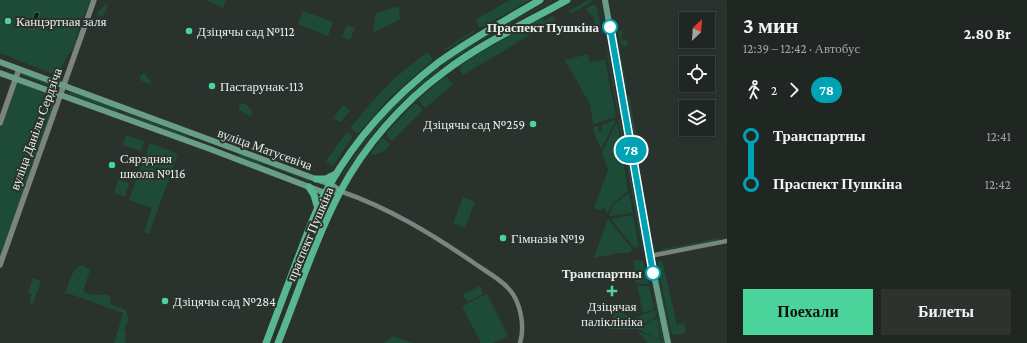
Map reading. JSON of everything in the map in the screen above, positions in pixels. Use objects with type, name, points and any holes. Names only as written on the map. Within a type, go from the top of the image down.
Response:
[{"type":"main road","name":"праспект Пушкіна","points":[[266,343],[310,225],[330,184],[350,154],[378,119],[414,83],[453,53],[540,0]]},
{"type":"main road","name":"праспект Пушкіна","points":[[278,343],[316,245],[340,191],[379,133],[413,98],[445,71],[475,51],[534,16],[567,0]]},
{"type":"main road","points":[[605,0],[650,256],[668,343]]},
{"type":"main road","name":"вуліца Матусевіча","points":[[0,62],[330,184],[340,191]]},
{"type":"main road","name":"вуліца Матусевіча","points":[[0,73],[60,96],[210,149],[325,193],[340,191]]},
{"type":"main road","points":[[120,117],[123,108]]},
{"type":"main road","points":[[210,149],[232,153],[234,152],[232,148]]},
{"type":"main road","points":[[316,179],[326,179],[338,173]]},
{"type":"main road","points":[[309,187],[314,195],[318,209]]},
{"type":"street","name":"вуліца Данілы Сердзіча","points":[[0,266],[94,0]]},
{"type":"street","points":[[0,123],[19,69]]},
{"type":"street","points":[[340,191],[393,213],[421,228],[508,288],[516,300],[520,316],[522,337],[520,343]]},
{"type":"street","points":[[650,256],[727,241]]},
{"type":"shaded area","points":[[0,0],[91,0],[78,30],[79,32],[75,39],[77,40],[73,49],[66,58],[58,76],[0,53]]},
{"type":"shaded area","points":[[206,0],[226,0],[223,8]]},
{"type":"shaded area","points":[[510,0],[530,0],[482,27],[479,27],[475,20]]},
{"type":"shaded area","points":[[553,0],[482,40],[443,66],[443,64],[465,49]]},
{"type":"shaded area","points":[[588,0],[592,0],[573,13],[567,12]]},
{"type":"shaded area","points":[[106,4],[108,5],[103,17],[96,14]]},
{"type":"shaded area","points":[[592,5],[596,5],[597,7],[602,34],[595,29],[594,19],[586,9]]},
{"type":"shaded area","points":[[399,6],[400,19],[373,33],[376,13]]},
{"type":"shaded area","points":[[303,11],[333,22],[328,36],[298,24]]},
{"type":"shaded area","points":[[35,12],[40,13],[33,30],[29,28]]},
{"type":"shaded area","points":[[553,16],[555,20],[463,75],[459,69],[460,66],[481,52],[535,21],[543,18],[545,20]]},
{"type":"shaded area","points":[[347,25],[355,28],[350,40],[342,37]]},
{"type":"shaded area","points":[[476,29],[474,32],[448,49],[444,49]]},
{"type":"shaded area","points":[[621,30],[623,32],[621,37],[622,41],[627,39],[628,45],[625,46],[621,44],[618,31]]},
{"type":"shaded area","points":[[616,31],[627,88],[615,35]]},
{"type":"shaded area","points":[[427,52],[433,60],[389,98],[359,133],[356,133],[350,128],[396,77]]},
{"type":"shaded area","points":[[608,52],[619,113],[618,115],[607,54]]},
{"type":"shaded area","points":[[588,55],[590,62],[605,60],[616,117],[593,124],[590,104],[565,60]]},
{"type":"shaded area","points":[[439,68],[440,69],[393,110],[364,144],[344,174],[343,173],[362,146],[389,112],[412,90]]},
{"type":"shaded area","points":[[22,73],[54,85],[56,87],[20,74]]},
{"type":"shaded area","points":[[144,73],[151,82],[150,84],[140,80],[140,76]]},
{"type":"shaded area","points":[[446,76],[453,84],[425,108],[420,102],[420,98]]},
{"type":"shaded area","points":[[17,82],[57,98],[0,259],[0,130]]},
{"type":"shaded area","points":[[70,91],[119,109],[118,112],[69,94]]},
{"type":"shaded area","points":[[629,95],[641,162],[638,162],[627,98]]},
{"type":"shaded area","points":[[243,103],[252,111],[251,117],[239,110],[239,105]]},
{"type":"shaded area","points":[[414,104],[417,104],[423,110],[392,141],[387,137],[387,132]]},
{"type":"shaded area","points":[[343,105],[350,111],[341,122],[333,118]]},
{"type":"shaded area","points":[[125,112],[187,135],[186,137],[125,114]]},
{"type":"shaded area","points":[[618,119],[620,120],[644,247],[642,247]]},
{"type":"shaded area","points":[[616,120],[601,149],[593,130],[594,127],[598,126],[599,131],[603,131],[602,125]]},
{"type":"shaded area","points":[[617,122],[628,191],[614,202],[607,214],[606,210],[603,208],[601,210],[594,208],[608,170],[602,152]]},
{"type":"shaded area","points":[[347,132],[353,136],[333,166],[326,161]]},
{"type":"shaded area","points":[[126,135],[144,141],[141,151],[123,145]]},
{"type":"shaded area","points":[[381,139],[384,139],[390,144],[385,151],[374,155],[371,153]]},
{"type":"shaded area","points":[[150,143],[178,154],[149,234],[144,232],[152,208],[129,200]]},
{"type":"shaded area","points":[[239,153],[310,179],[309,181],[266,165],[255,163],[238,156]]},
{"type":"shaded area","points":[[118,179],[129,183],[125,197],[114,193]]},
{"type":"shaded area","points":[[629,193],[633,213],[610,216],[609,215],[615,203]]},
{"type":"shaded area","points":[[463,197],[475,202],[465,228],[453,223]]},
{"type":"shaded area","points":[[633,215],[639,247],[634,248],[611,219]]},
{"type":"shaded area","points":[[608,219],[633,250],[629,253],[618,253],[594,258]]},
{"type":"shaded area","points":[[719,238],[720,240],[661,251],[662,249]]},
{"type":"shaded area","points":[[634,260],[643,261],[649,284],[636,283]]},
{"type":"shaded area","points":[[662,260],[677,325],[684,323],[686,333],[672,335],[657,263]]},
{"type":"shaded area","points":[[656,264],[671,336],[669,334],[655,266]]},
{"type":"shaded area","points":[[83,265],[90,270],[83,291],[92,295],[108,295],[111,300],[110,304],[126,310],[129,322],[126,323],[127,325],[124,329],[126,332],[125,343],[114,343],[123,313],[70,294],[65,294],[73,273],[76,269]]},
{"type":"shaded area","points":[[651,277],[664,343],[662,343]]},
{"type":"shaded area","points":[[33,278],[41,281],[33,304],[29,303],[32,294],[28,292]]},
{"type":"shaded area","points":[[480,286],[483,294],[467,302],[463,294]]},
{"type":"shaded area","points":[[637,286],[649,286],[654,309],[643,313]]},
{"type":"shaded area","points":[[487,294],[508,336],[493,343],[481,343],[462,306]]},
{"type":"shaded area","points":[[614,310],[632,317],[619,322],[611,321]]},
{"type":"shaded area","points":[[655,310],[656,317],[641,326],[640,324],[636,329],[608,329],[611,322],[620,324]]},
{"type":"shaded area","points":[[657,318],[660,340],[637,329]]},
{"type":"shaded area","points":[[638,331],[661,341],[661,343],[647,343]]},
{"type":"shaded area","points":[[393,336],[412,343],[383,343]]},
{"type":"bus line","name":"78","points":[[610,27],[653,273]]},
{"type":"place","name":"Канцэртная заля","points":[[8,21]]},
{"type":"place","name":"Праспект Пушкіна","points":[[610,27]]},
{"type":"place","name":"Дзіцячы сад №112","points":[[189,31]]},
{"type":"place","name":"Пастарунак-113","points":[[212,86]]},
{"type":"place","name":"Дзіцячы сад №259","points":[[533,124]]},
{"type":"place","name":"Сярэдняя школа №116","points":[[112,165]]},
{"type":"place","name":"Гімназія №19","points":[[503,238]]},
{"type":"place","name":"Транспартны","points":[[653,273]]},
{"type":"place","name":"Дзіцячая паліклініка","points":[[612,291]]},
{"type":"place","name":"Дзіцячы сад №284","points":[[165,301]]}]
